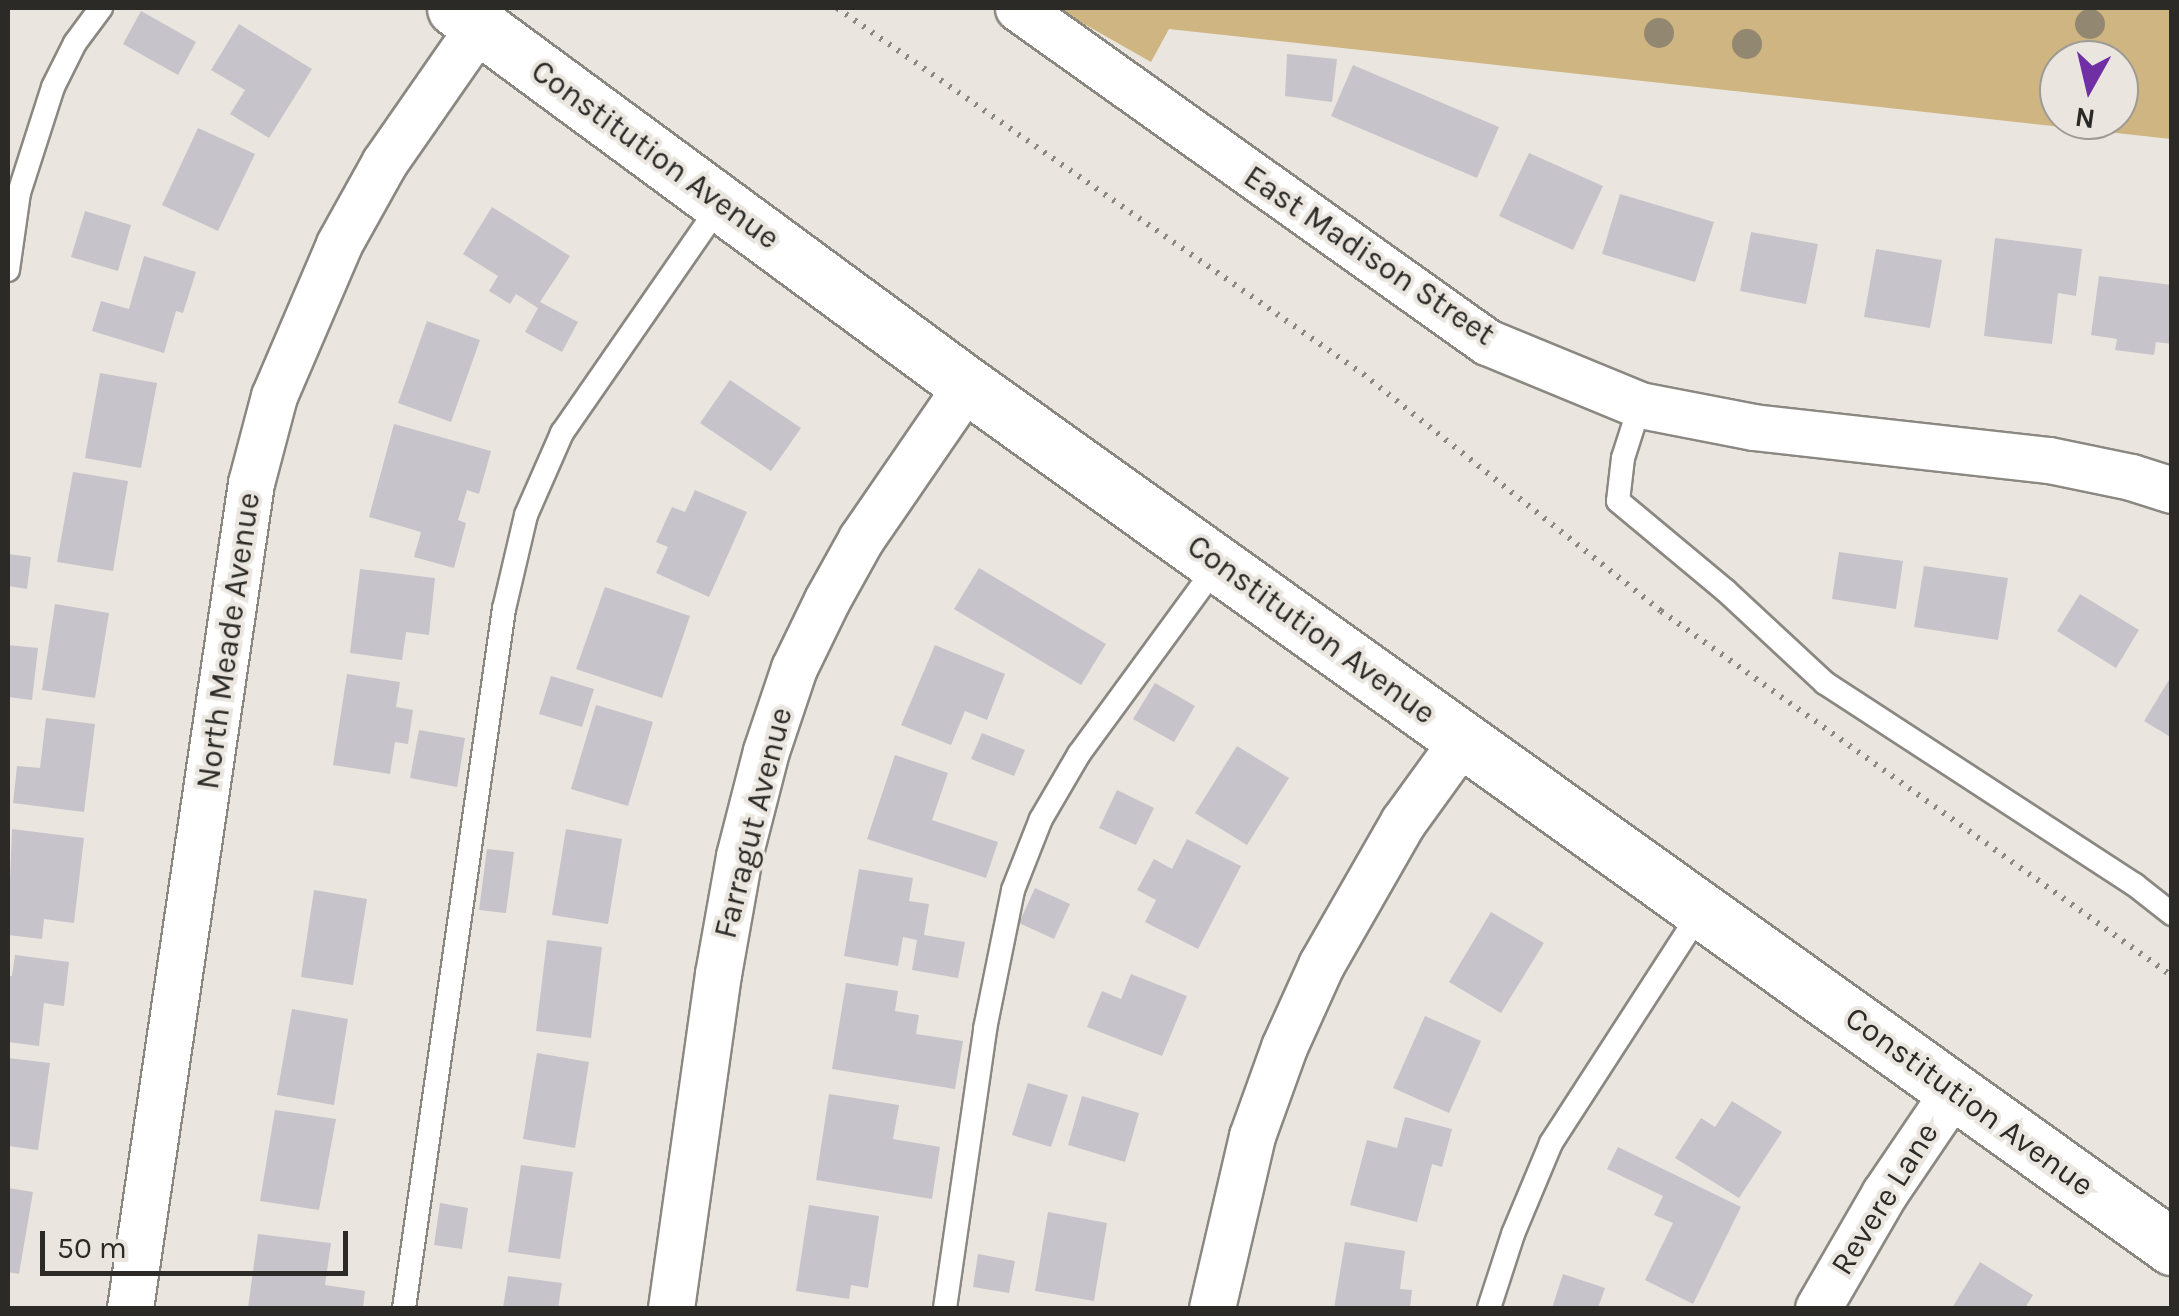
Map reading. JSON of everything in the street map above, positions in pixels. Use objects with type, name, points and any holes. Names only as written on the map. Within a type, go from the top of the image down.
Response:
[{"type":"main road","name":"Constitution Avenue","points":[[467,16],[967,385],[2172,1247]]},
{"type":"street","name":"East Madison Street","points":[[1018,8],[1487,342],[1640,405],[1752,427],[2050,460],[2172,490]]},
{"type":"street","name":"North Meade Avenue","points":[[130,1308],[252,483],[274,396],[339,244],[467,16]]},
{"type":"street","name":"Farragut Avenue","points":[[670,1308],[718,974],[739,856],[766,751],[794,668],[827,600],[861,539],[967,385]]},
{"type":"street","points":[[1212,1308],[1229,1218],[1252,1136],[1284,1048],[1321,965],[1378,865],[1463,739]]},
{"type":"street","name":"Revere Lane","points":[[1818,1308],[1884,1194],[1953,1092]]},
{"type":"lane","points":[[8,270],[19,193],[52,86],[101,8]]},
{"type":"lane","points":[[404,1308],[504,610],[526,514],[562,434],[721,202]]},
{"type":"lane","points":[[1640,405],[1622,458],[1618,501],[1726,591],[1825,683],[2135,885],[2172,914]]},
{"type":"lane","points":[[945,1308],[985,1029],[1013,890],[1041,819],[1080,754],[1218,564]]},
{"type":"lane","points":[[1490,1308],[1513,1234],[1550,1143],[1702,910]]},
{"type":"path","points":[[837,8],[1363,374],[1662,612],[2172,976]]},
{"type":"shaded area","points":[[1056,8],[2171,8],[2171,139],[2139,135],[2139,40],[2039,40],[2039,125],[1169,29],[1151,62]]},
{"type":"building","points":[[141,11],[196,42],[178,75],[123,44]]},
{"type":"building","points":[[239,24],[312,69],[269,138],[230,114],[245,90],[211,70]]},
{"type":"building","points":[[1287,54],[1337,59],[1332,102],[1285,96]]},
{"type":"building","points":[[1353,65],[1499,127],[1477,178],[1331,116]]},
{"type":"building","points":[[198,128],[255,154],[218,231],[162,205]]},
{"type":"building","points":[[1529,153],[1603,186],[1573,250],[1499,216]]},
{"type":"building","points":[[1620,194],[1714,222],[1695,282],[1602,254]]},
{"type":"building","points":[[492,207],[570,256],[540,302],[578,322],[562,352],[525,332],[538,308],[516,294],[510,304],[489,291],[498,276],[463,254]]},
{"type":"building","points":[[85,211],[131,225],[118,271],[71,257]]},
{"type":"building","points":[[1751,232],[1818,244],[1806,304],[1740,291]]},
{"type":"building","points":[[1995,238],[2082,249],[2076,296],[2058,293],[2052,344],[1984,336]]},
{"type":"building","points":[[1876,249],[1942,260],[1930,328],[1864,317]]},
{"type":"building","points":[[144,256],[196,272],[183,313],[176,311],[164,353],[92,331],[101,301],[129,309]]},
{"type":"building","points":[[2099,276],[2172,285],[2172,344],[2156,342],[2154,355],[2115,350],[2117,339],[2091,335]]},
{"type":"building","points":[[427,321],[480,340],[451,422],[398,403]]},
{"type":"building","points":[[100,373],[157,383],[141,468],[85,458]]},
{"type":"building","points":[[730,380],[801,428],[771,471],[700,423]]},
{"type":"building","points":[[394,424],[491,451],[479,494],[467,490],[458,520],[466,523],[454,568],[414,557],[421,532],[369,517]]},
{"type":"building","points":[[73,472],[128,481],[113,571],[57,562]]},
{"type":"building","points":[[695,490],[747,512],[709,597],[656,573],[668,547],[656,542],[672,507],[685,512]]},
{"type":"building","points":[[1839,552],[1903,561],[1896,609],[1832,599]]},
{"type":"building","points":[[8,554],[31,557],[27,589],[8,586]]},
{"type":"building","points":[[1924,566],[2008,578],[1998,640],[1914,627]]},
{"type":"building","points":[[979,568],[1106,644],[1081,685],[954,609]]},
{"type":"building","points":[[360,569],[435,578],[429,635],[406,632],[402,660],[350,653]]},
{"type":"building","points":[[605,587],[690,616],[662,698],[576,669]]},
{"type":"building","points":[[2080,594],[2139,630],[2116,668],[2057,631]]},
{"type":"building","points":[[55,604],[109,613],[95,698],[42,690]]},
{"type":"building","points":[[8,645],[38,648],[32,700],[8,697]]},
{"type":"building","points":[[935,645],[1005,674],[987,720],[965,711],[951,745],[901,725]]},
{"type":"building","points":[[347,674],[400,682],[396,707],[413,710],[408,744],[395,742],[390,774],[333,765]]},
{"type":"building","points":[[2172,675],[2172,738],[2144,721]]},
{"type":"building","points":[[551,676],[594,689],[582,727],[539,714]]},
{"type":"building","points":[[1155,683],[1195,706],[1174,742],[1133,719]]},
{"type":"building","points":[[596,705],[653,722],[628,806],[571,789]]},
{"type":"building","points":[[46,718],[95,724],[84,812],[13,803],[17,766],[40,768]]},
{"type":"building","points":[[419,730],[465,738],[457,787],[410,778]]},
{"type":"building","points":[[982,733],[1025,750],[1014,776],[971,759]]},
{"type":"building","points":[[1237,746],[1289,778],[1247,845],[1195,813]]},
{"type":"building","points":[[895,755],[948,773],[932,820],[998,842],[986,878],[867,839]]},
{"type":"building","points":[[1117,790],[1154,808],[1136,845],[1099,828]]},
{"type":"building","points":[[12,829],[84,838],[74,923],[44,919],[42,939],[8,935]]},
{"type":"building","points":[[566,829],[622,839],[608,924],[552,915]]},
{"type":"building","points":[[1187,839],[1241,866],[1198,949],[1145,922],[1156,900],[1137,890],[1154,859],[1172,869]]},
{"type":"building","points":[[487,849],[514,852],[506,913],[479,910]]},
{"type":"building","points":[[859,869],[913,878],[909,901],[929,904],[924,935],[965,942],[958,978],[912,970],[917,940],[903,937],[898,966],[844,956]]},
{"type":"building","points":[[1035,888],[1070,904],[1054,939],[1019,923]]},
{"type":"building","points":[[314,890],[367,899],[353,985],[301,977]]},
{"type":"building","points":[[1491,912],[1544,943],[1501,1013],[1449,982]]},
{"type":"building","points":[[547,940],[602,947],[591,1038],[536,1031]]},
{"type":"building","points":[[15,955],[69,962],[64,1006],[44,1003],[39,1046],[8,1042],[8,976],[12,976]]},
{"type":"building","points":[[1131,974],[1187,996],[1162,1056],[1087,1027],[1102,991],[1121,999]]},
{"type":"building","points":[[846,983],[898,991],[895,1011],[919,1015],[916,1034],[963,1041],[955,1089],[832,1069]]},
{"type":"building","points":[[292,1009],[348,1019],[334,1105],[277,1095]]},
{"type":"building","points":[[1425,1016],[1481,1041],[1449,1113],[1393,1088]]},
{"type":"building","points":[[537,1053],[589,1062],[575,1148],[523,1139]]},
{"type":"building","points":[[8,1058],[50,1063],[38,1150],[8,1146]]},
{"type":"building","points":[[1028,1083],[1068,1095],[1051,1147],[1012,1135]]},
{"type":"building","points":[[829,1094],[899,1105],[893,1139],[940,1147],[932,1199],[816,1180]]},
{"type":"building","points":[[1082,1096],[1139,1113],[1125,1162],[1068,1145]]},
{"type":"building","points":[[1732,1101],[1782,1132],[1739,1198],[1675,1158],[1701,1118],[1715,1127]]},
{"type":"building","points":[[275,1110],[336,1119],[319,1210],[260,1201]]},
{"type":"building","points":[[1405,1117],[1452,1129],[1442,1167],[1432,1164],[1417,1222],[1350,1205],[1367,1140],[1397,1148]]},
{"type":"building","points":[[1618,1147],[1741,1207],[1693,1304],[1645,1280],[1673,1223],[1654,1215],[1663,1196],[1607,1169]]},
{"type":"building","points":[[521,1165],[573,1172],[560,1259],[508,1252]]},
{"type":"building","points":[[8,1188],[33,1192],[19,1274],[8,1272]]},
{"type":"building","points":[[440,1203],[468,1208],[462,1249],[434,1245]]},
{"type":"building","points":[[809,1205],[879,1216],[868,1288],[851,1285],[849,1299],[796,1291]]},
{"type":"building","points":[[1048,1212],[1107,1223],[1094,1301],[1035,1291]]},
{"type":"building","points":[[258,1234],[331,1243],[325,1285],[365,1291],[363,1308],[248,1308]]},
{"type":"building","points":[[1345,1242],[1405,1251],[1400,1289],[1412,1290],[1410,1308],[1334,1308]]},
{"type":"building","points":[[978,1254],[1015,1261],[1009,1293],[973,1287]]},
{"type":"building","points":[[1980,1262],[2033,1295],[2025,1308],[1952,1308]]},
{"type":"building","points":[[1563,1274],[1605,1288],[1598,1308],[1552,1308]]},
{"type":"building","points":[[508,1276],[562,1283],[558,1308],[503,1308]]}]
